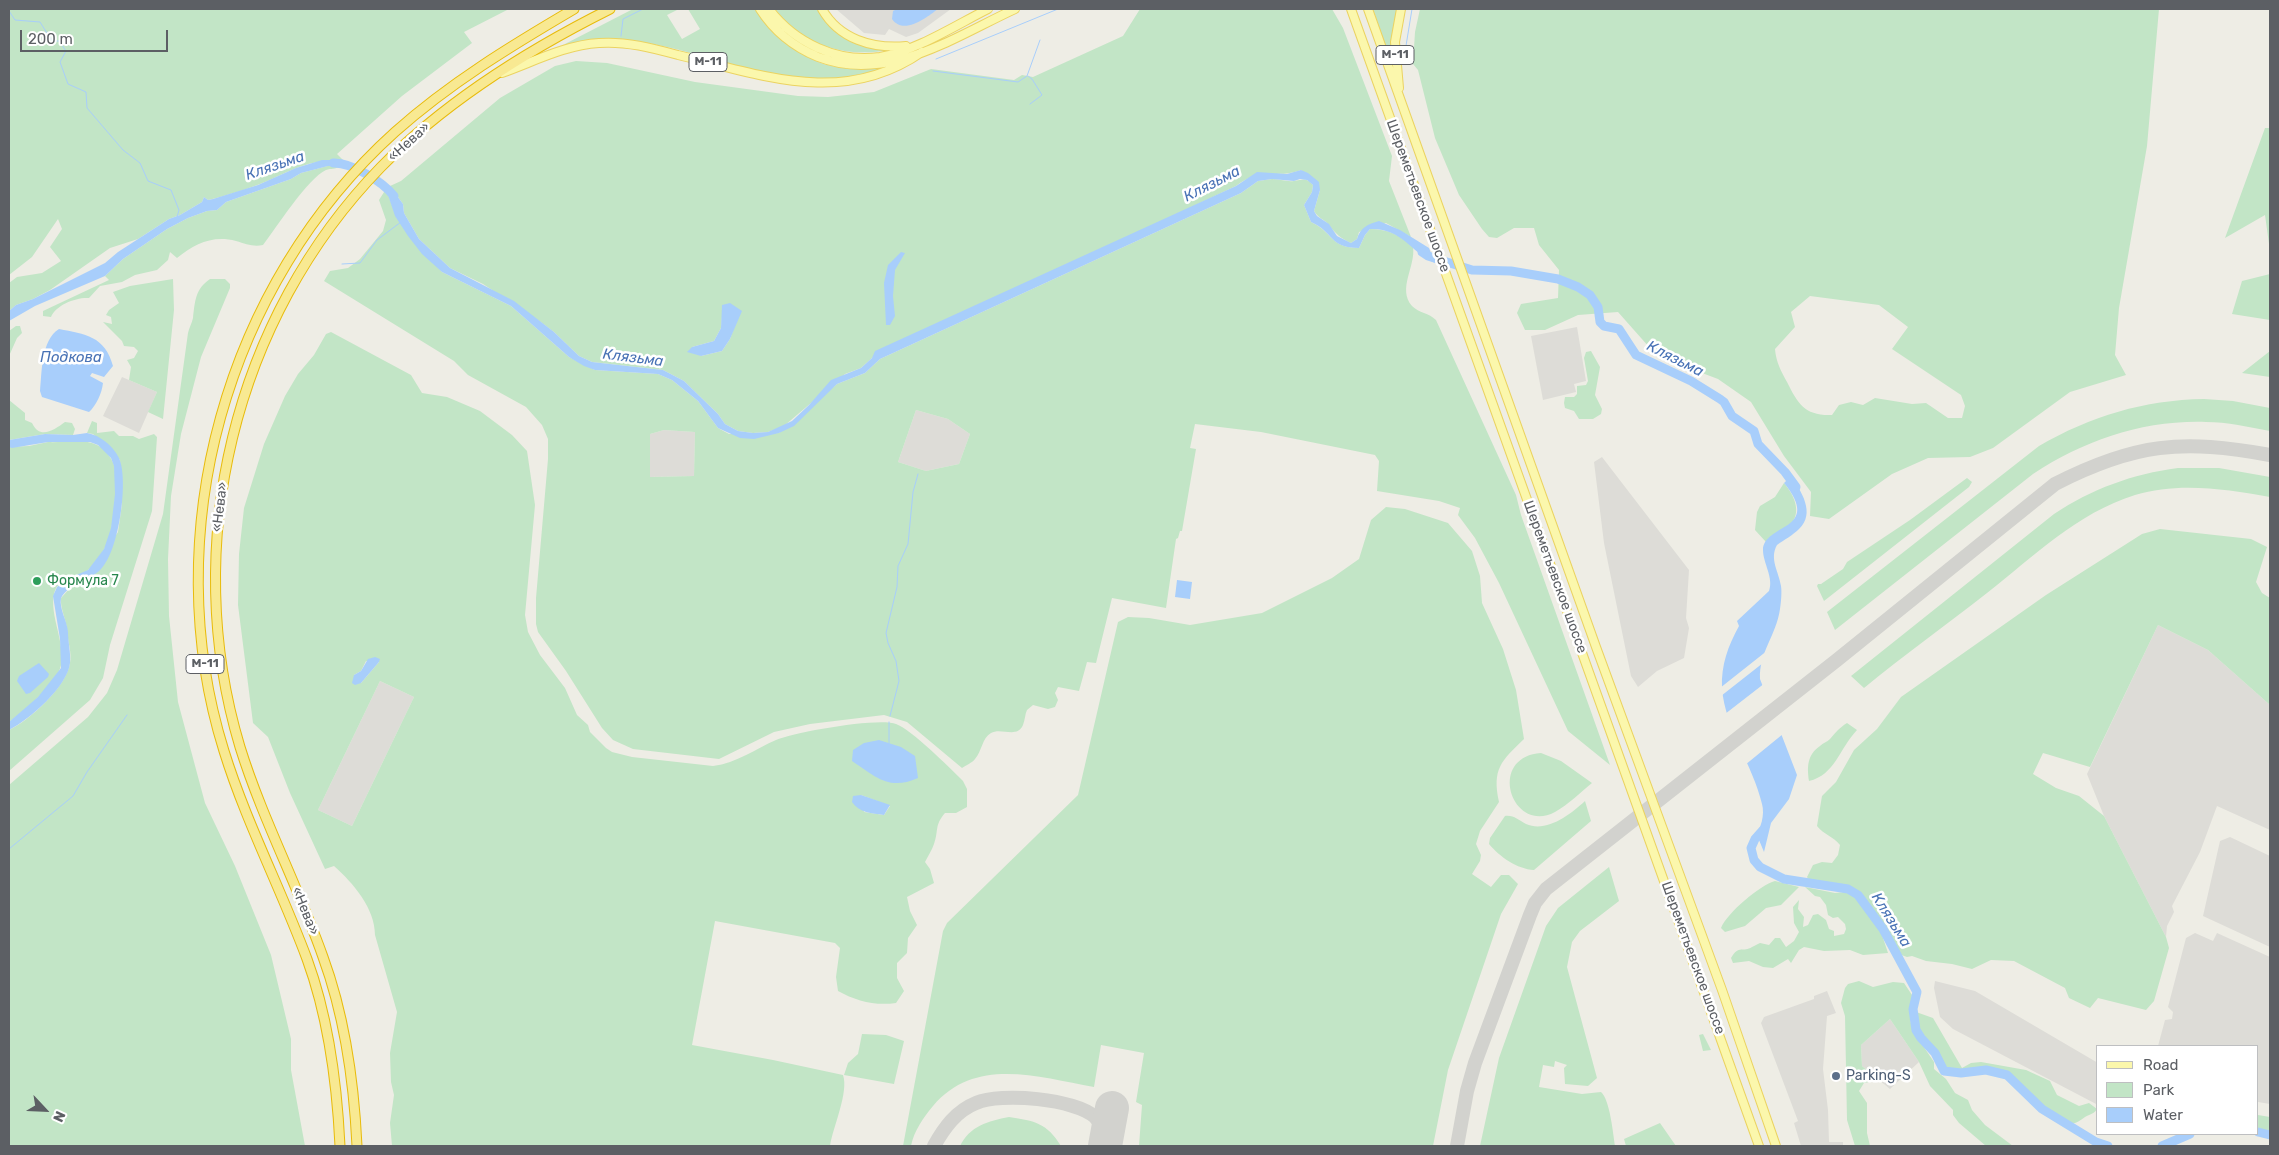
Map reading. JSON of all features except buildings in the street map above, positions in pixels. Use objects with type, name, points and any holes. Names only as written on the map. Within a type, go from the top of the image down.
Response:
[{"type":"highway","name":"«Нева»","points":[[340,1146],[332,1057],[322,1010],[308,961],[224,752],[211,702],[204,657],[198,592],[199,543],[205,486],[215,436],[239,358],[274,284],[316,218],[336,193],[394,133],[457,81],[496,54],[574,9]]},
{"type":"highway","name":"«Нева»","points":[[357,1146],[348,1056],[338,1006],[324,958],[241,748],[228,699],[219,649],[215,592],[216,543],[221,489],[231,439],[256,362],[276,318],[302,270],[331,227],[380,168],[427,126],[493,76],[610,9]]},
{"type":"main road","name":"М-11","points":[[760,9],[788,40],[809,53],[827,60],[854,65],[880,65],[922,52],[1015,9]]},
{"type":"main road","points":[[770,9],[794,34],[813,46],[830,53],[856,57],[880,56],[916,45],[988,9]]},
{"type":"main road","points":[[822,9],[838,29],[861,42],[886,47],[916,45]]},
{"type":"main road","name":"М-11","points":[[1346,9],[1360,35]]},
{"type":"main road","name":"Шереметьевское шоссе","points":[[1350,9],[1759,1146]]},
{"type":"main road","name":"Шереметьевское шоссе","points":[[1368,9],[1638,765],[1722,990],[1776,1146]]},
{"type":"main road","name":"М-11","points":[[1400,102],[1395,42],[1402,9]]},
{"type":"main road","name":"М-11","points":[[493,76],[575,46],[599,43],[644,46],[773,78],[815,83],[835,83],[870,78],[904,65],[922,52]]},
{"type":"shaded area","points":[[836,9],[951,9],[918,33],[906,37],[889,29],[885,35],[864,33]]},
{"type":"shaded area","points":[[1577,327],[1586,381],[1574,384],[1576,392],[1543,400],[1531,336]]},
{"type":"shaded area","points":[[122,377],[157,392],[139,433],[103,416]]},
{"type":"shaded area","points":[[916,410],[948,419],[970,434],[959,464],[926,471],[898,462]]},
{"type":"shaded area","points":[[664,430],[695,432],[694,476],[650,477],[650,434]]},
{"type":"shaded area","points":[[1602,457],[1689,570],[1686,618],[1689,628],[1684,658],[1657,671],[1638,687],[1631,676],[1604,543],[1594,462]]},
{"type":"shaded area","points":[[2158,625],[2208,650],[2270,705],[2270,830],[2217,806],[2200,852],[2172,906],[2174,912],[2167,926],[2166,937],[2104,816],[2087,774]]},
{"type":"shaded area","points":[[380,681],[414,697],[352,826],[318,810]]},
{"type":"shaded area","points":[[2230,837],[2270,856],[2270,947],[2203,916],[2220,841]]},
{"type":"shaded area","points":[[2195,933],[2213,941],[2217,933],[2270,957],[2270,1104],[2259,1102],[2259,1045],[2158,1045],[2165,1020],[2172,1019],[2173,1012],[2168,1007],[2186,938]]},
{"type":"shaded area","points":[[1935,981],[1975,991],[2096,1062],[2096,1104],[1953,1029],[1940,1017],[1934,988]]},
{"type":"shaded area","points":[[1827,991],[1836,1013],[1827,1016],[1823,1069],[1828,1110],[1829,1142],[1843,1142],[1843,1146],[1801,1146],[1794,1123],[1798,1121],[1761,1023],[1764,1017],[1814,999],[1814,996]]},
{"type":"shaded area","points":[[1890,1019],[1919,1062],[1890,1089],[1862,1066],[1861,1045]]},
{"type":"green space","points":[[9,9],[509,9],[464,32],[472,43],[402,96],[337,154],[345,162],[334,160],[312,163],[234,193],[208,200],[204,197],[202,202],[180,215],[169,219],[138,239],[110,248],[50,290],[16,305],[9,311],[9,283],[17,277],[42,273],[61,261],[50,247],[62,229],[58,219],[32,257],[9,275]]},
{"type":"green space","points":[[633,9],[679,9],[667,15],[682,39],[700,29],[688,9],[756,9],[794,45],[807,56],[817,61],[838,67],[861,69],[894,65],[834,79],[810,79],[768,73],[681,50],[623,40],[593,40],[563,45]]},
{"type":"green space","points":[[775,9],[818,9],[860,45],[894,49],[860,52],[828,47],[799,33]]},
{"type":"green space","points":[[1140,9],[1332,9],[1343,28],[1392,156],[1389,181],[1411,237],[1386,223],[1359,232],[1357,239],[1351,243],[1338,235],[1314,211],[1320,190],[1301,170],[1284,174],[1253,177],[872,358],[861,368],[845,374],[784,426],[768,432],[753,433],[738,431],[725,424],[718,414],[684,381],[663,370],[592,362],[579,356],[542,323],[483,284],[450,268],[419,239],[404,213],[403,204],[390,186],[401,181],[500,98],[555,66],[576,61],[607,63],[695,82],[798,96],[828,97],[874,92],[931,69],[1014,80],[1022,75],[1033,77],[1123,36]],"holes":[[[723,305],[735,325],[730,339],[722,351],[701,356],[692,347],[714,341],[721,328]]]},
{"type":"green space","points":[[1373,9],[1397,9],[1391,39],[1392,65]]},
{"type":"green space","points":[[1420,9],[2159,9],[2147,146],[2119,308],[2115,355],[2126,375],[2070,392],[1993,448],[1970,457],[1928,458],[1892,474],[1829,519],[1810,516],[1811,492],[1784,456],[1751,402],[1718,379],[1657,356],[1618,312],[1578,315],[1545,330],[1525,330],[1517,313],[1521,304],[1558,298],[1559,270],[1539,245],[1534,228],[1514,228],[1497,238],[1489,237],[1459,195],[1435,138],[1418,70],[1413,64],[1415,32]],"holes":[[[1810,296],[1879,305],[1908,327],[1892,349],[1961,395],[1965,406],[1962,418],[1948,418],[1926,403],[1912,404],[1875,398],[1863,405],[1851,402],[1839,405],[1832,415],[1823,415],[1809,411],[1799,402],[1781,370],[1776,358],[1775,349],[1795,327],[1791,312]]]},
{"type":"green space","points":[[2265,128],[2270,128],[2270,251],[2265,215],[2225,238]]},
{"type":"green space","points":[[335,164],[340,166],[326,170],[310,183],[263,245],[259,246],[219,239],[197,245],[177,258],[170,252],[168,260],[157,270],[135,275],[122,282],[100,286],[89,298],[78,299],[62,305],[51,317],[43,316],[43,311],[109,280],[105,276],[123,259],[167,229],[188,218],[207,211],[217,210],[226,202],[291,179],[301,173]]},
{"type":"green space","points":[[1272,179],[1304,180],[1310,182],[1313,185],[1312,192],[1304,205],[1311,222],[1342,245],[1359,248],[1370,229],[1393,233],[1413,247],[1406,292],[1408,299],[1412,306],[1436,320],[1516,495],[1521,515],[1610,765],[1568,731],[1499,583],[1475,538],[1458,515],[1460,508],[1439,501],[1377,491],[1379,461],[1375,455],[1261,432],[1195,424],[1190,448],[1196,449],[1182,531],[1180,531],[1176,539],[1166,608],[1112,598],[1096,663],[1087,662],[1079,691],[1058,687],[1055,693],[1058,700],[1055,707],[1048,709],[1033,705],[1027,710],[1023,725],[1017,731],[999,731],[988,735],[971,763],[962,768],[907,722],[884,715],[810,724],[774,732],[719,759],[633,749],[613,740],[602,728],[566,671],[538,632],[536,624],[536,598],[548,459],[548,439],[542,425],[526,407],[468,375],[454,361],[324,281],[330,271],[348,268],[360,259],[383,231],[386,220],[379,200],[386,189],[396,216],[442,272],[511,306],[569,357],[595,370],[658,374],[672,380],[698,401],[718,428],[729,434],[779,433],[837,384],[865,373],[880,359],[1241,193],[1258,181]],"holes":[[[916,410],[948,419],[970,434],[959,464],[926,471],[898,462]],[[664,430],[695,432],[694,476],[650,477],[650,434]]]},
{"type":"green space","points":[[2270,274],[2270,320],[2232,314],[2242,281]]},
{"type":"green space","points":[[173,279],[174,310],[163,419],[148,412],[157,392],[129,380],[131,367],[127,360],[134,358],[138,351],[134,347],[124,346],[122,341],[103,322],[112,324],[111,317],[106,315],[109,310],[119,303],[113,292],[130,286]]},
{"type":"green space","points":[[210,279],[225,279],[230,284],[230,288],[201,357],[181,434],[171,496],[168,559],[169,616],[178,702],[205,803],[235,866],[271,955],[291,1039],[291,1070],[305,1146],[9,1146],[9,785],[88,717],[107,693],[117,670],[163,514],[188,333],[193,318],[195,301],[201,287]]},
{"type":"green space","points":[[16,326],[20,326],[22,333],[17,338],[9,356],[9,331]]},
{"type":"green space","points":[[331,332],[411,375],[422,393],[447,397],[480,411],[512,435],[527,451],[535,505],[525,615],[528,632],[540,655],[565,688],[577,715],[588,725],[590,732],[606,748],[612,752],[632,757],[713,766],[738,759],[786,737],[837,726],[887,722],[896,724],[911,733],[963,781],[967,789],[967,807],[956,813],[945,813],[939,821],[934,844],[925,862],[930,869],[934,883],[907,897],[910,911],[917,925],[908,938],[907,953],[897,963],[897,978],[904,991],[896,1003],[866,1002],[838,991],[836,977],[840,948],[835,943],[715,921],[692,1045],[843,1075],[844,1091],[830,1146],[392,1146],[390,1123],[394,1095],[391,1082],[390,1053],[397,1012],[375,935],[374,925],[367,906],[355,888],[334,866],[325,869],[290,793],[268,737],[253,723],[238,605],[239,554],[244,508],[264,444],[285,396],[298,374],[314,355],[326,334]],"holes":[[[366,661],[379,662],[361,683],[354,675],[361,671]],[[380,681],[414,697],[352,826],[318,810]],[[861,795],[890,806],[884,815],[864,812]]]},
{"type":"green space","points":[[1591,351],[1600,367],[1595,395],[1602,409],[1601,414],[1593,419],[1579,419],[1574,411],[1565,408],[1565,397],[1574,397],[1577,394],[1577,386],[1586,385],[1588,381],[1584,358],[1586,352]]},
{"type":"green space","points":[[2270,351],[2270,377],[2242,373]]},
{"type":"green space","points":[[2204,399],[2233,401],[2270,408],[2270,431],[2214,422],[2160,424],[2115,434],[2073,451],[2033,474],[1835,630],[1827,612],[2039,446],[2098,418],[2139,406]]},
{"type":"green space","points":[[9,400],[25,413],[25,420],[32,423],[39,431],[47,432],[65,422],[72,423],[75,429],[73,435],[45,434],[9,440]]},
{"type":"green space","points":[[92,421],[97,423],[97,433],[114,431],[119,436],[133,436],[139,439],[154,434],[157,437],[152,511],[110,645],[103,678],[90,700],[9,771],[9,730],[27,719],[46,702],[62,682],[70,663],[70,651],[61,598],[71,587],[86,581],[118,532],[122,504],[120,460],[93,434],[87,433]]},
{"type":"green space","name":"Формула 7","points":[[48,442],[86,442],[100,446],[105,451],[113,462],[115,472],[114,514],[108,541],[98,559],[83,574],[71,576],[56,588],[53,606],[62,656],[61,665],[54,680],[23,711],[9,722],[9,447],[29,446]]},
{"type":"green space","points":[[2178,468],[2219,468],[2270,477],[2270,497],[2219,489],[2185,488],[2151,491],[2114,503],[2075,524],[2056,537],[1864,688],[1851,676],[2054,514],[2068,505],[2113,484],[2145,474]]},
{"type":"green space","points":[[1967,478],[1972,482],[1969,487],[1824,601],[1817,586],[1818,584],[1821,584],[1843,569],[1847,562],[1910,520]]},
{"type":"green space","points":[[1784,483],[1796,506],[1795,518],[1786,528],[1766,542],[1755,530],[1757,512],[1760,506],[1775,497]]},
{"type":"green space","points":[[1386,507],[1405,509],[1448,523],[1472,551],[1480,576],[1482,603],[1503,649],[1516,690],[1524,739],[1509,753],[1500,766],[1497,781],[1499,802],[1480,831],[1476,844],[1481,855],[1480,861],[1472,874],[1491,887],[1501,875],[1509,875],[1518,884],[1501,914],[1448,1070],[1433,1146],[1139,1146],[1142,1105],[1136,1102],[1144,1053],[1101,1045],[1094,1087],[1030,1075],[988,1075],[968,1081],[950,1090],[933,1106],[919,1125],[911,1146],[903,1146],[943,931],[947,923],[1078,795],[1118,622],[1128,617],[1149,618],[1190,625],[1262,613],[1332,578],[1359,559],[1371,520]]},
{"type":"green space","points":[[2160,529],[2251,539],[2267,547],[2256,582],[2262,593],[2270,598],[2270,705],[2208,650],[2158,625],[2090,767],[2043,753],[2033,774],[2056,788],[2079,796],[2104,816],[2166,937],[2169,948],[2154,1001],[2146,1010],[2098,998],[2090,1008],[2069,998],[2065,988],[2014,961],[1991,960],[1972,969],[1926,961],[1912,956],[1907,957],[1896,953],[1891,938],[1863,896],[1846,885],[1809,880],[1807,877],[1813,865],[1822,862],[1832,863],[1838,855],[1840,845],[1817,826],[1822,796],[1836,782],[1854,750],[1877,729],[1901,697],[2046,595],[2142,534]]},
{"type":"green space","points":[[1847,723],[1857,730],[1831,767],[1818,778],[1809,781],[1808,766],[1810,757]]},
{"type":"green space","points":[[1541,753],[1561,761],[1592,783],[1560,809],[1540,816],[1527,813],[1517,804],[1511,793],[1510,779],[1514,767],[1524,758]]},
{"type":"green space","points":[[1585,801],[1591,821],[1534,870],[1509,862],[1489,844],[1490,838],[1505,816],[1513,817],[1526,824],[1542,826],[1565,817]]},
{"type":"green space","points":[[1609,867],[1619,901],[1580,931],[1572,942],[1567,967],[1597,1078],[1588,1086],[1565,1084],[1564,1068],[1567,1065],[1555,1061],[1554,1067],[1543,1065],[1539,1087],[1582,1094],[1601,1092],[1609,1109],[1615,1146],[1480,1146],[1499,1058],[1546,926],[1558,908]]},
{"type":"green space","points":[[1775,881],[1799,887],[1781,905],[1766,908],[1745,926],[1725,932],[1721,928],[1730,915],[1745,900],[1761,888]]},
{"type":"green space","points":[[1805,887],[1855,895],[1881,932],[1888,953],[1863,955],[1850,950],[1824,951],[1804,947],[1799,950],[1791,963],[1788,959],[1773,968],[1763,967],[1749,961],[1733,963],[1731,958],[1736,951],[1749,949],[1760,943],[1769,945],[1775,938],[1780,938],[1786,947],[1794,941],[1799,932],[1794,923],[1793,907],[1799,900],[1798,909],[1804,917],[1803,927],[1808,925],[1813,915],[1818,914],[1826,920],[1829,929],[1834,931],[1834,936],[1844,934],[1845,924],[1838,917],[1833,918],[1828,915],[1826,905],[1820,897],[1815,896]]},
{"type":"green space","points":[[1859,981],[1873,987],[1893,982],[1904,983],[1912,995],[1910,1019],[1913,1031],[1934,1062],[1934,1069],[1946,1079],[1955,1093],[1968,1100],[1972,1110],[1985,1125],[2013,1146],[1986,1146],[1959,1123],[1953,1115],[1953,1110],[1930,1086],[1919,1062],[1890,1019],[1861,1045],[1862,1066],[1875,1077],[1874,1081],[1864,1083],[1859,1091],[1867,1103],[1867,1133],[1870,1146],[1855,1146],[1847,1120],[1845,1016],[1841,1003],[1848,984]]},
{"type":"green space","points":[[1916,1012],[1933,1018],[1962,1068],[1971,1063],[1981,1062],[2026,1070],[2050,1081],[2057,1095],[2079,1106],[2089,1103],[2096,1110],[2076,1123],[2066,1122],[2048,1111],[2021,1084],[2004,1073],[1988,1070],[1958,1071],[1944,1067],[1940,1055],[1925,1041],[1917,1023]]},
{"type":"green space","points":[[862,1034],[886,1035],[904,1041],[894,1084],[844,1075],[848,1063],[858,1054]]},
{"type":"green space","points":[[1703,1034],[1711,1050],[1703,1051],[1699,1035]]},
{"type":"green space","points":[[2259,1115],[2270,1117],[2270,1132],[2259,1130]]},
{"type":"green space","points":[[1009,1117],[1040,1124],[1051,1132],[1061,1146],[960,1146],[974,1129],[994,1120]]},
{"type":"green space","points":[[1660,1123],[1676,1146],[1626,1146],[1624,1139]]},
{"type":"water","points":[[897,9],[938,9],[915,23],[903,26],[897,24],[892,19],[893,11]]},
{"type":"water","points":[[322,160],[345,162],[340,166],[328,166],[301,173],[291,179],[226,202],[217,210],[207,211],[188,218],[167,229],[123,259],[105,276],[35,306],[9,321],[9,311],[16,305],[33,299],[105,263],[118,252],[169,219],[202,202],[204,197],[208,200],[213,199],[258,185],[296,168]]},
{"type":"water","points":[[1301,170],[1319,182],[1320,190],[1314,211],[1317,216],[1329,224],[1337,236],[1351,243],[1357,239],[1365,227],[1379,221],[1400,230],[1429,248],[1435,263],[1398,236],[1381,230],[1370,229],[1359,248],[1342,245],[1311,222],[1304,205],[1312,192],[1313,185],[1307,180],[1272,179],[1258,181],[1241,193],[880,359],[865,373],[837,384],[794,426],[779,433],[754,439],[740,438],[718,428],[698,401],[672,380],[658,374],[595,370],[584,366],[569,357],[511,306],[442,272],[422,254],[408,236],[395,216],[386,189],[390,186],[403,204],[404,213],[419,239],[450,268],[514,301],[554,332],[579,356],[592,362],[663,370],[684,381],[718,414],[725,424],[738,431],[753,433],[768,432],[792,421],[831,380],[861,368],[872,358],[875,351],[1236,186],[1257,172],[1287,174]]},
{"type":"water","points":[[901,252],[905,253],[895,270],[893,296],[895,316],[890,325],[886,325],[884,283],[888,265]]},
{"type":"water","points":[[730,303],[742,311],[730,339],[722,351],[701,356],[687,352],[692,347],[714,341],[721,328],[722,305]]},
{"type":"water","name":"Подкова","points":[[59,329],[85,335],[99,342],[105,348],[113,366],[104,377],[92,373],[90,376],[103,383],[98,399],[89,412],[42,397],[40,391],[42,366],[46,348],[53,334]]},
{"type":"water","points":[[87,433],[97,436],[106,442],[119,458],[123,482],[117,532],[113,547],[101,569],[74,585],[61,598],[61,606],[68,632],[70,663],[68,672],[55,692],[37,710],[27,719],[9,730],[9,722],[38,697],[61,668],[60,639],[53,596],[57,587],[67,579],[88,570],[104,549],[111,528],[115,494],[114,466],[111,458],[98,445],[90,442],[48,442],[12,448],[9,447],[9,440],[45,434],[73,435]]},
{"type":"water","points":[[1791,476],[1805,502],[1806,516],[1804,523],[1799,529],[1777,545],[1775,550],[1774,560],[1780,581],[1781,604],[1775,628],[1762,660],[1760,679],[1797,775],[1789,799],[1771,823],[1764,852],[1759,840],[1754,837],[1762,822],[1762,804],[1728,718],[1724,703],[1722,680],[1726,656],[1739,626],[1737,621],[1769,591],[1770,581],[1763,550],[1766,541],[1795,518],[1797,510],[1794,499],[1784,483]]},
{"type":"water","points":[[1177,580],[1192,582],[1190,599],[1175,597]]},
{"type":"water","points":[[375,657],[380,659],[379,662],[361,683],[355,685],[352,683],[354,675],[361,671],[368,659]]},
{"type":"water","points":[[39,663],[49,674],[48,677],[30,693],[26,694],[17,681],[19,676]]},
{"type":"water","points":[[879,740],[901,747],[915,756],[918,778],[908,782],[891,783],[876,777],[852,761],[853,750],[864,743]]},
{"type":"water","points":[[861,795],[890,805],[884,815],[866,812],[855,806],[852,802],[853,796]]},
{"type":"pier","points":[[1768,650],[1763,663],[1721,696],[1720,688]]},
{"type":"pier","points":[[1765,683],[1783,734],[1745,765],[1725,714]]},
{"type":"waterway","points":[[621,36],[623,19],[643,9]]},
{"type":"waterway","points":[[936,59],[1058,9]]},
{"type":"waterway","points":[[1405,52],[1412,9]]},
{"type":"waterway","points":[[9,11],[15,20],[40,22],[52,41],[59,41],[66,51],[60,62],[68,84],[86,92],[87,108],[123,150],[140,163],[148,181],[171,190],[179,210],[177,217]]},
{"type":"waterway","points":[[933,71],[1018,82],[1027,76],[1040,40]]},
{"type":"waterway","points":[[1028,76],[1042,95],[1030,104]]},
{"type":"waterway","name":"Клязьма","points":[[333,163],[357,169],[382,185],[394,196]]},
{"type":"waterway","points":[[342,264],[360,263],[377,240],[401,222]]},
{"type":"waterway","name":"Клязьма","points":[[1422,252],[1428,256],[1472,270],[1511,271],[1558,279],[1578,287],[1590,295],[1598,307],[1600,322],[1604,326],[1619,329],[1636,355],[1691,381],[1724,402],[1732,416],[1754,431],[1758,444],[1785,472],[1796,487]]},
{"type":"waterway","points":[[890,716],[899,681],[896,661],[886,633],[897,587],[898,566],[908,544],[913,492],[918,474]]},
{"type":"waterway","points":[[9,849],[73,796],[87,772],[127,715]]},
{"type":"waterway","points":[[889,722],[889,743]]},
{"type":"waterway","name":"Клязьма","points":[[1763,830],[1755,839],[1751,848],[1754,860],[1760,867],[1784,879],[1848,889],[1858,895],[1883,929],[1917,992],[1913,1009],[1916,1030],[1935,1053],[1944,1071],[1961,1073],[1986,1070],[2007,1075],[2042,1109],[2096,1142],[2108,1146]]},
{"type":"waterway","name":"Клязьма","points":[[2259,1132],[2270,1135]]},
{"type":"waterway","name":"Клязьма","points":[[2162,1146],[2188,1135]]},
{"type":"taxiway","points":[[1457,1146],[1467,1091],[1475,1063],[1530,915],[1535,903],[1546,889],[1837,660],[2055,484],[2110,460],[2160,448],[2184,446],[2211,447],[2270,455]]},
{"type":"taxiway","points":[[934,1146],[951,1121],[969,1106],[1002,1098],[1038,1099],[1072,1106],[1085,1111],[1095,1117],[1100,1124],[1105,1146]]},
{"type":"runway","points":[[1105,1146],[1112,1108]]},
{"type":"place","name":"Формула 7","points":[[37,581]]},
{"type":"place","name":"Parking-S","points":[[1836,1076]]}]
